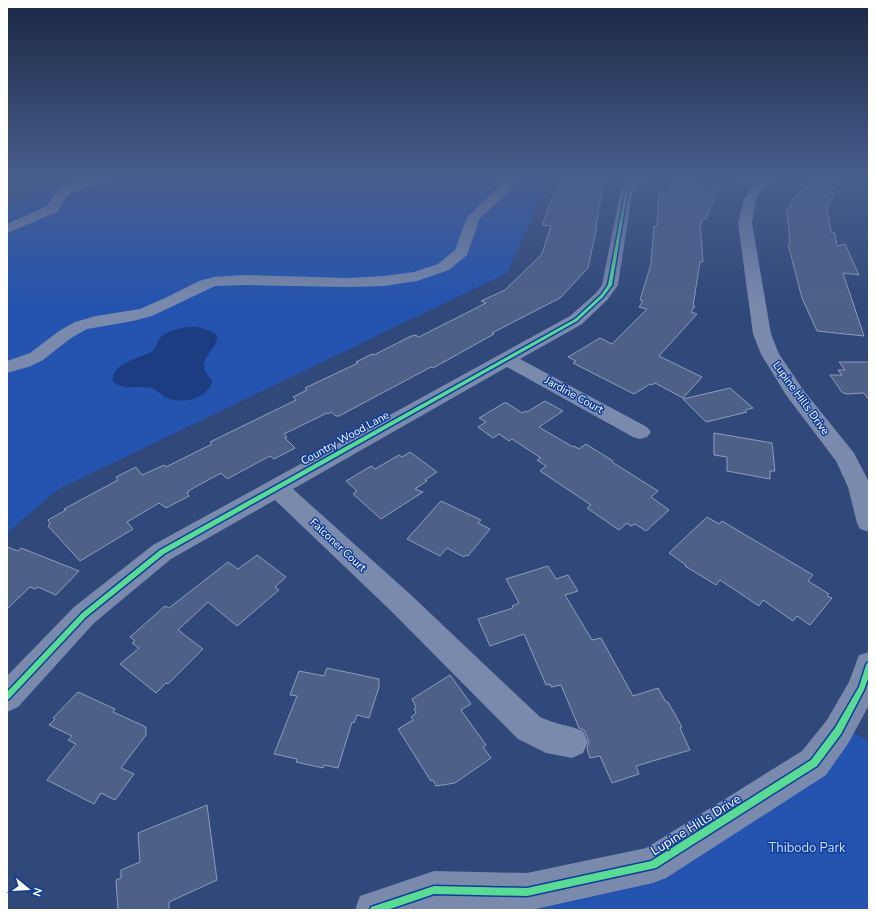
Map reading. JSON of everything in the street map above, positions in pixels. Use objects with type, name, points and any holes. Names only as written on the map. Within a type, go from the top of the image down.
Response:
[{"type":"street","points":[[7,228],[23,221]]},
{"type":"street","points":[[7,367],[31,360],[41,354],[62,335],[82,325],[147,312],[176,300],[199,286],[208,283],[239,280],[334,282],[377,281],[416,276],[438,269],[453,262],[462,252],[473,221]]},
{"type":"street","name":"Country Wood Lane","points":[[7,697],[84,615],[162,552],[576,320],[602,296],[610,285],[621,221]]},
{"type":"street","name":"Lupine Hills Drive","points":[[745,221],[762,334],[770,354],[796,395],[846,458],[860,487],[869,523]]},
{"type":"street","name":"Jardine Court","points":[[507,358],[640,432]]},
{"type":"street","name":"Falconer Court","points":[[276,487],[401,603],[529,728],[546,737],[572,742]]},
{"type":"street","name":"Lupine Hills Drive","points":[[374,910],[434,890],[509,901],[527,892],[653,865],[814,763],[838,731],[862,688],[869,665]]},
{"type":"green space","points":[[7,221],[530,221],[507,273],[57,490],[7,533]]},
{"type":"green space","name":"Thibodo Park","points":[[841,726],[869,741],[869,910],[368,910],[613,878]]},
{"type":"shaded area","points":[[186,327],[196,327],[209,330],[215,334],[217,338],[216,343],[205,360],[204,367],[212,380],[212,383],[209,389],[199,397],[179,401],[173,400],[165,397],[152,388],[127,387],[113,382],[113,376],[120,366],[152,351],[160,338],[167,332]]},
{"type":"building","points":[[544,221],[597,221],[588,268],[560,298],[492,333],[494,334],[433,368],[431,367],[339,416],[336,416],[331,412],[328,414],[327,413],[284,434],[287,437],[285,438],[295,448],[274,459],[270,456],[227,479],[221,473],[188,491],[189,492],[187,493],[189,496],[166,508],[159,503],[127,522],[133,529],[80,561],[48,526],[50,524],[48,520],[66,510],[64,509],[118,480],[116,477],[136,467],[142,475],[164,465],[166,467],[212,444],[210,442],[296,400],[293,397],[307,390],[305,388],[409,337],[415,335],[419,337],[486,303],[481,301],[505,290],[542,254],[551,226],[542,225]]},
{"type":"building","points":[[657,221],[702,221],[702,223],[700,222],[703,262],[700,262],[693,306],[695,306],[691,312],[697,314],[659,356],[702,377],[683,398],[655,383],[652,385],[650,384],[634,394],[573,363],[576,361],[568,357],[600,338],[612,344],[647,309],[639,307],[643,301],[640,300],[651,264],[654,226],[657,226]]},
{"type":"building","points":[[788,221],[829,221],[831,232],[835,233],[837,246],[845,244],[859,275],[843,273],[864,336],[817,331],[802,298],[788,244],[790,244]]},
{"type":"building","points":[[839,362],[869,362],[869,400],[864,393],[846,394],[842,392],[830,375],[842,375],[838,370],[845,370]]},
{"type":"building","points":[[730,388],[753,408],[745,410],[747,412],[706,422],[683,399]]},
{"type":"building","points":[[545,401],[563,411],[539,427],[573,447],[574,446],[579,449],[586,444],[613,461],[612,462],[658,491],[651,497],[669,510],[646,531],[635,524],[631,526],[627,523],[619,530],[587,508],[591,505],[540,471],[546,466],[537,460],[541,458],[512,439],[509,441],[499,434],[493,438],[478,427],[486,422],[479,418],[504,403],[507,403],[522,413],[527,412]]},
{"type":"building","points":[[714,433],[772,443],[775,471],[770,471],[770,479],[727,471],[727,457],[714,455]]},
{"type":"building","points":[[410,452],[437,472],[415,489],[423,492],[381,519],[353,494],[357,491],[346,481],[371,466],[375,469],[399,455],[402,457]]},
{"type":"building","points":[[441,501],[481,520],[478,523],[490,529],[468,556],[466,555],[464,557],[447,548],[440,556],[407,539]]},
{"type":"building","points":[[707,517],[719,524],[722,521],[813,575],[808,581],[829,594],[827,596],[832,598],[810,625],[797,616],[793,621],[763,600],[759,606],[720,580],[716,585],[685,566],[686,565],[669,553]]},
{"type":"building","points":[[7,547],[18,551],[21,548],[79,571],[56,595],[38,587],[35,589],[30,587],[7,609]]},
{"type":"building","points":[[257,555],[286,577],[275,587],[279,590],[237,626],[208,602],[178,630],[203,649],[168,684],[166,683],[156,693],[120,664],[139,648],[132,643],[135,641],[130,637],[165,606],[169,608],[228,562],[238,569]]},
{"type":"building","points":[[548,566],[556,579],[568,575],[578,591],[565,595],[592,640],[601,638],[633,696],[658,688],[682,727],[680,728],[690,750],[636,766],[639,774],[612,783],[600,756],[590,758],[587,749],[589,741],[584,730],[579,728],[561,685],[551,687],[550,684],[546,685],[524,634],[490,646],[478,619],[513,608],[512,606],[519,603],[506,579]]},
{"type":"building","points":[[327,668],[379,679],[379,687],[369,718],[357,715],[354,723],[352,722],[338,768],[324,765],[323,768],[296,762],[297,759],[274,754],[297,696],[290,695],[299,671],[324,676]]},
{"type":"building","points":[[450,675],[471,704],[461,710],[486,745],[483,747],[491,758],[455,783],[436,786],[433,780],[431,781],[398,729],[413,720],[411,717],[416,713],[414,709],[416,707],[412,699]]},
{"type":"building","points":[[78,692],[115,709],[113,712],[146,727],[146,735],[121,768],[134,774],[115,800],[101,793],[94,804],[47,780],[76,744],[68,740],[72,736],[49,725],[55,719],[53,718]]},
{"type":"building","points":[[207,805],[217,880],[169,902],[169,910],[118,910],[116,880],[121,878],[121,870],[140,862],[138,833]]},
{"type":"cycle path","points":[[7,697],[84,615],[162,552],[576,320],[602,296],[610,285],[621,221]]},
{"type":"cycle path","points":[[374,910],[434,890],[527,892],[653,865],[814,763],[838,731],[862,688],[869,665]]}]
